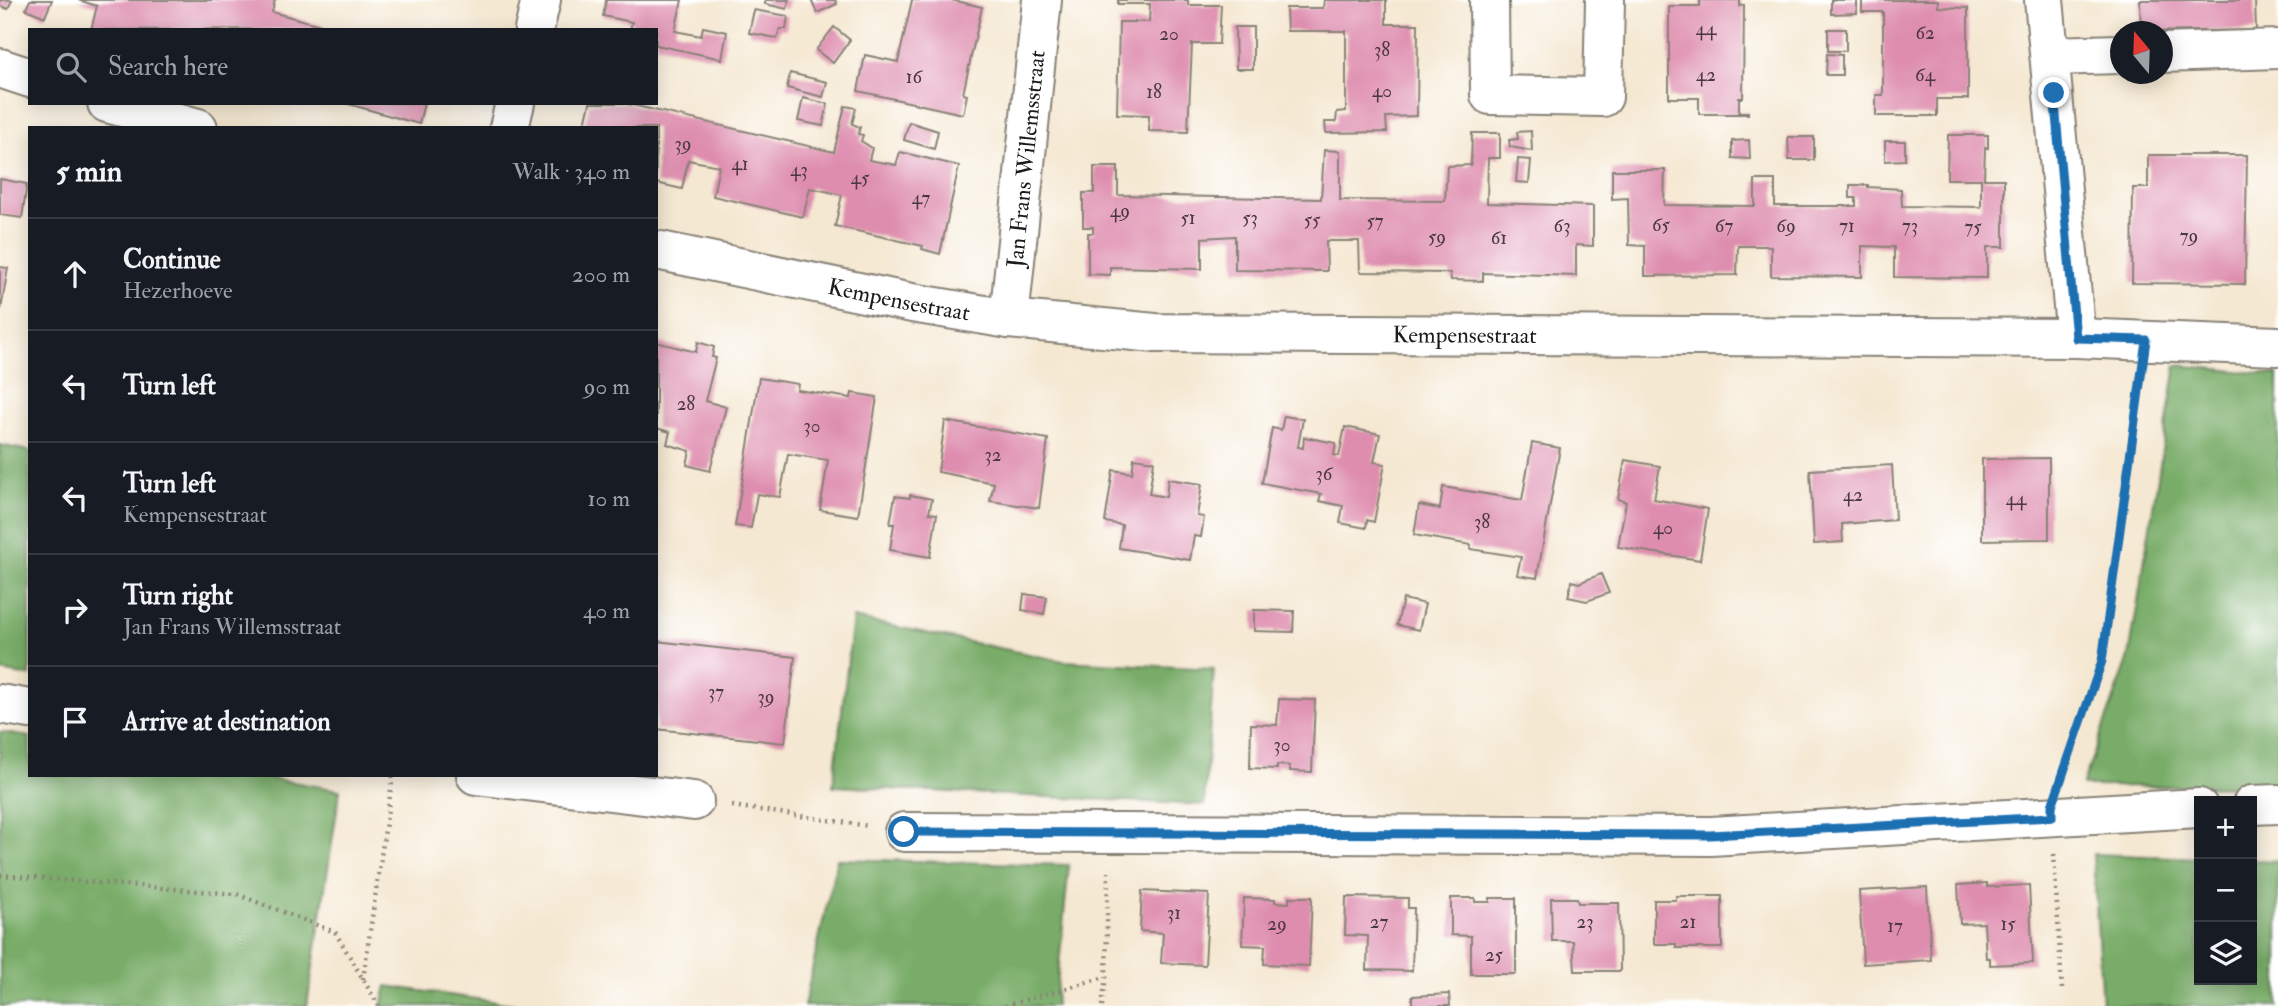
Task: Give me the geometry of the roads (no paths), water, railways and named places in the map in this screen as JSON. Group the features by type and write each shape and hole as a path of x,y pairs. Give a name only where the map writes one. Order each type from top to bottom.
{"street":[{"path":"534,28 541,0"},
{"name":"Jan Frans Willemsstraat","path":"1009,319 1042,0"},
{"path":"1489,0 1490,95 1603,97 1605,0"},
{"path":"2044,0 2076,338"},
{"path":"2173,53 2278,49"},
{"path":"2050,56 2110,54"},
{"path":"0,68 28,77"},
{"path":"114,105 191,126"},
{"path":"509,126 515,105"},
{"name":"Kempensestraat","path":"658,250 875,296 1009,319 1155,333 2076,338 2278,346"},
{"path":"0,705 28,709"},
{"path":"493,777 694,801"},
{"path":"2257,805 2278,804"},
{"path":"904,832 1710,835 2194,808"}]}
